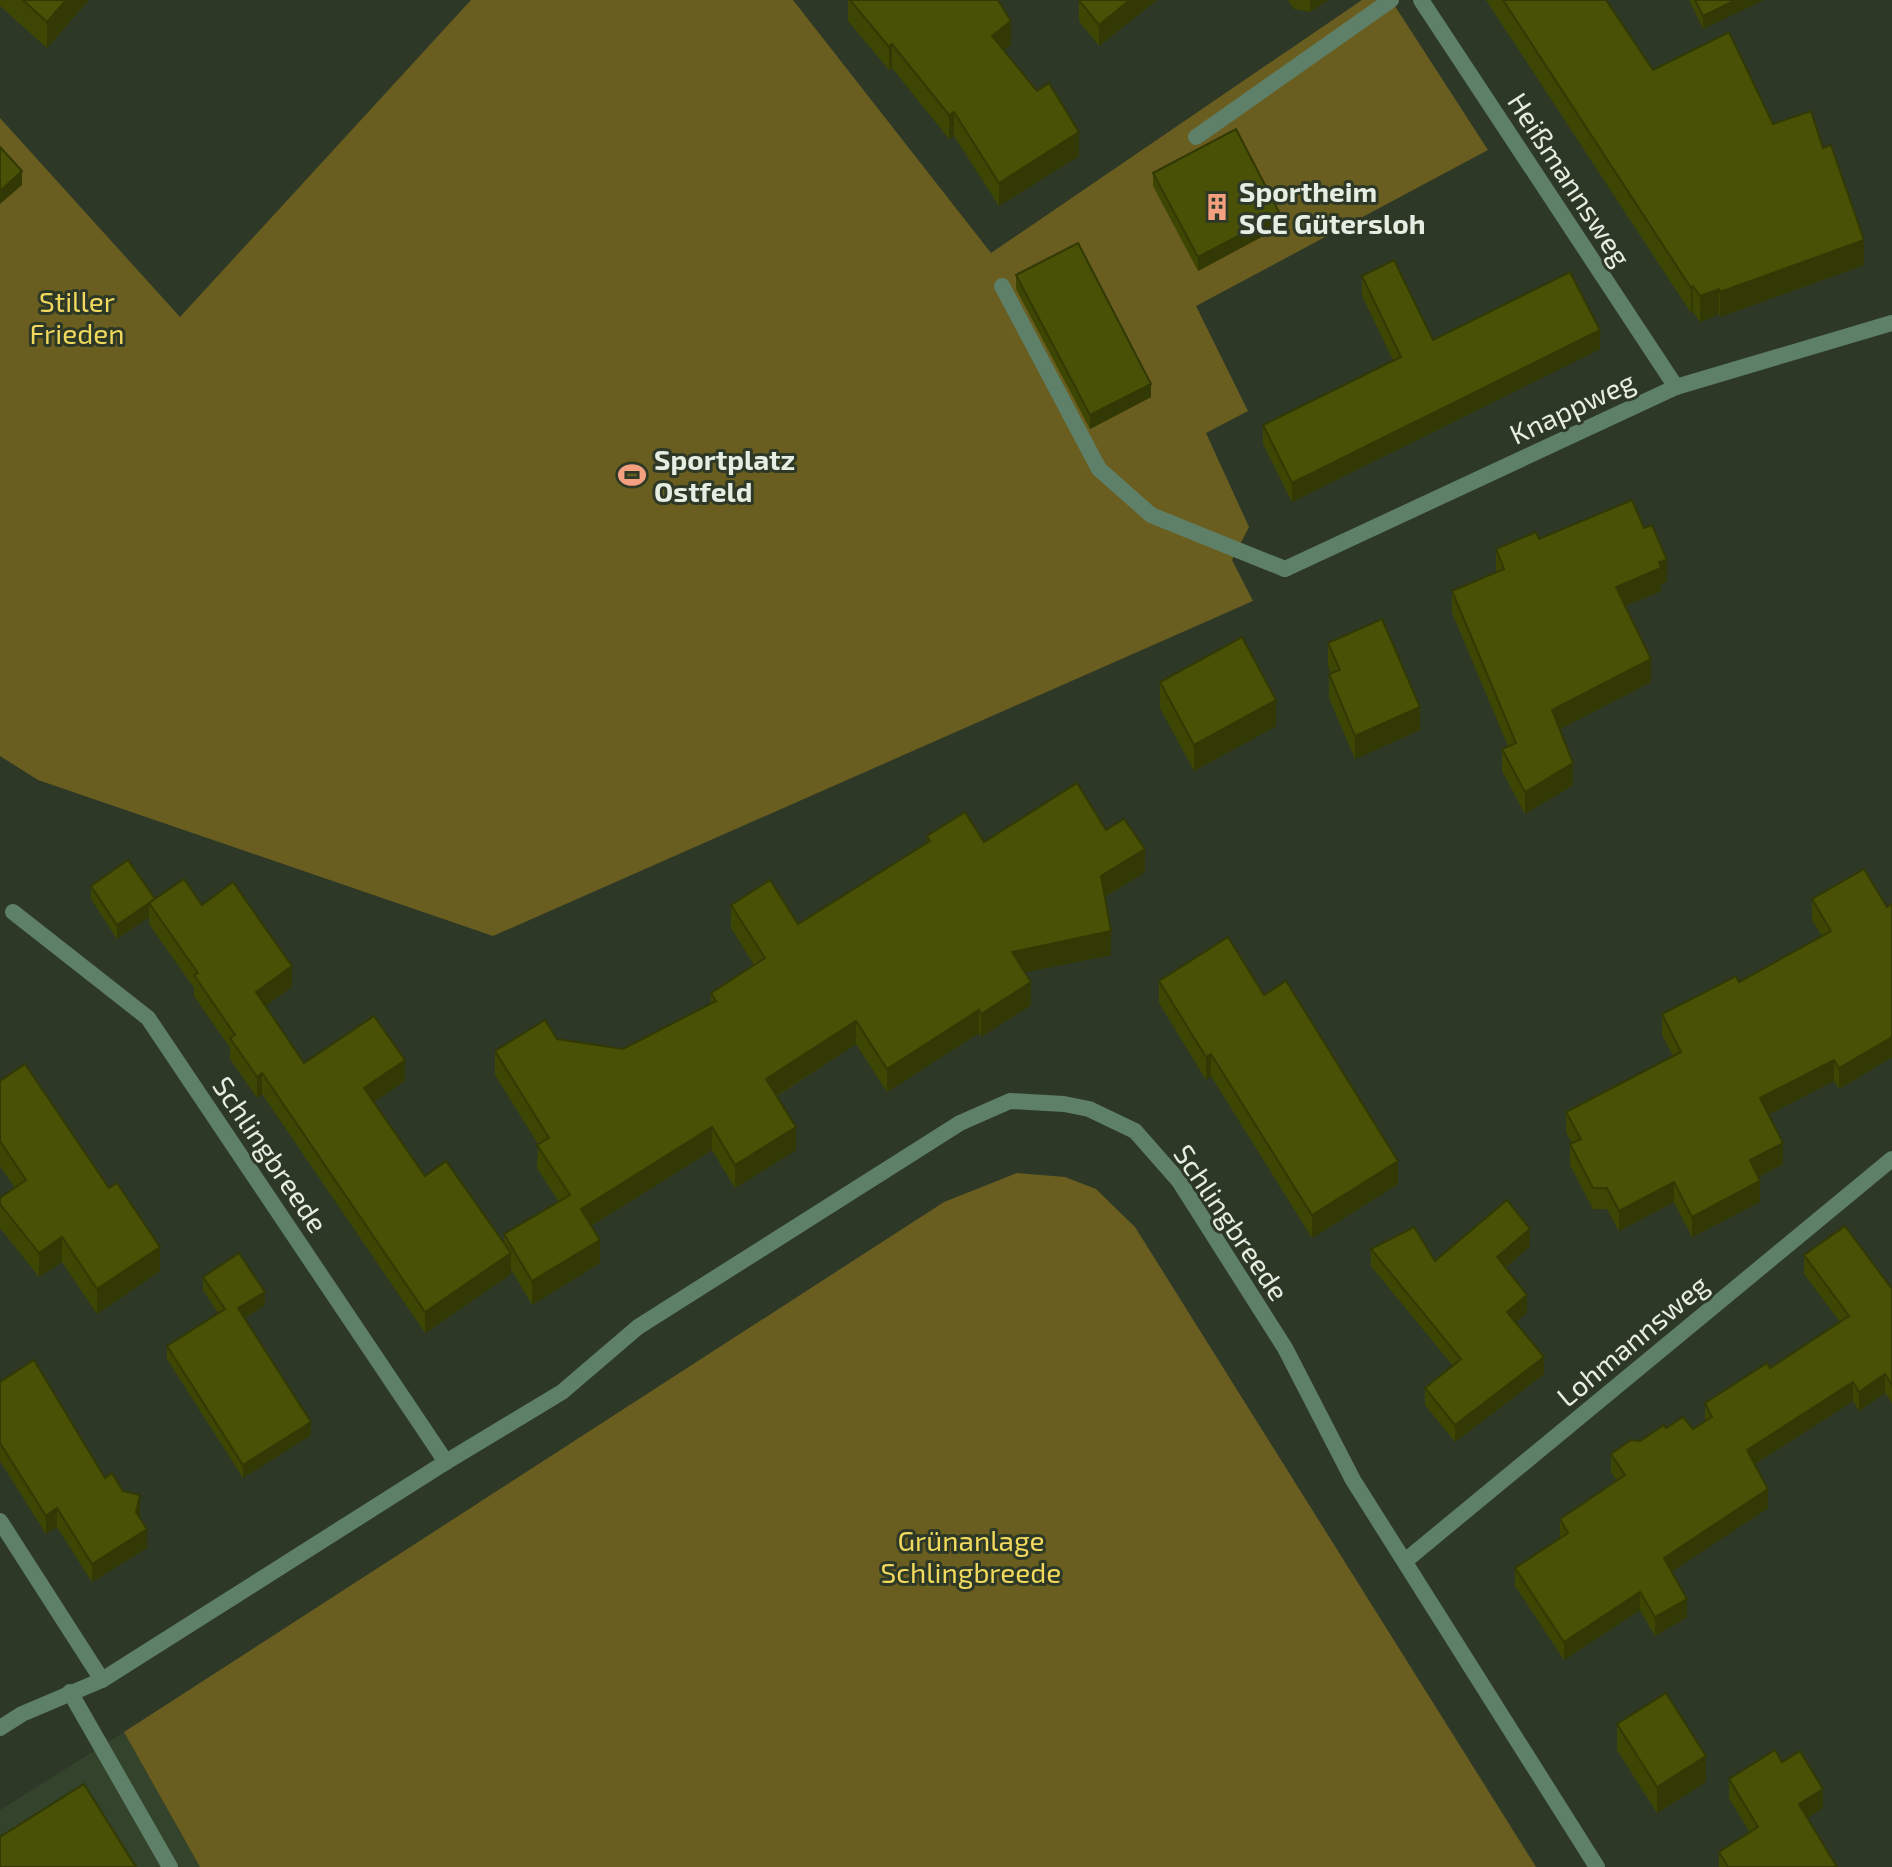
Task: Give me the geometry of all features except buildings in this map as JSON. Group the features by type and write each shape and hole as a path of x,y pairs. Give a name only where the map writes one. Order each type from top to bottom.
{"street":[{"path":"1196,137 1391,0"},
{"name":"Heißmannsweg","path":"1421,0 1676,387"},
{"name":"Knappweg","path":"1002,286 1099,469 1151,515 1285,569 1676,387 1892,323"},
{"name":"Schlingbreede","path":"13,912 148,1018 446,1462"},
{"name":"Schlingbreede","path":"0,1728 22,1714 102,1680 562,1392 638,1327 960,1123 1010,1101 1064,1104 1089,1109 1135,1131 1179,1181 1285,1348 1353,1480 1597,1867"},
{"name":"Lohmannsweg","path":"1405,1561 1892,1159"},
{"path":"0,1521 102,1680"},
{"path":"70,1692 170,1867"}],"shaded area":[{"path":"124,1732 200,1867 0,1867 0,1810"}],"green space":[{"name":"Sportplatz Ostfeld","path":"471,0 793,0 991,253 1362,0 1391,0 1488,150 1196,306 1248,411 1206,433 1249,527 1232,560 1253,601 493,936 38,780 0,756 0,118 180,317"},
{"name":"Grünanlage Schlingbreede","path":"1017,1173 1065,1177 1096,1189 1135,1227 1536,1867 200,1867 124,1732 944,1202"}],"place":[{"name":"Sportheim SCE Gütersloh","path":"1217,207"},
{"name":"Sportplatz Ostfeld","path":"632,475"}],"park label":[{"name":"Stiller Frieden","path":"77,317"}]}
